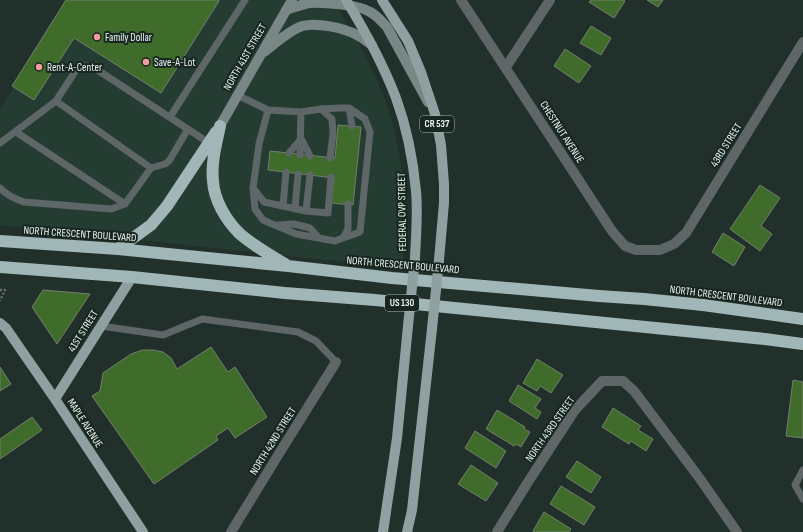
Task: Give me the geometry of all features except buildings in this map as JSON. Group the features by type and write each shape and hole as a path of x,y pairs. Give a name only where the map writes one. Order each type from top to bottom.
{"highway":[{"path":"118,250 152,225 167,206 220,126"},
{"path":"220,126 214,155 213,181 216,196 223,212 240,234 257,247 288,266"},
{"name":"NORTH CRESCENT BOULEVARD","path":"0,241 118,250 288,266 392,278 644,299 695,304 803,319"},
{"name":"US 130","path":"0,267 132,277 285,293 375,300 803,344"}],"main road":[{"name":"NORTH 41ST STREET","path":"220,126 292,0"},
{"name":"CR 537","path":"382,0 408,41 422,72 435,114 441,145 444,184 444,203 432,329 412,510 407,532"},
{"path":"286,10 310,3 348,3 369,11 387,27 435,114"},
{"name":"FEDERAL OVP STREET","path":"348,3 372,45 396,99 407,136 416,192 415,258 397,438 383,532"},
{"path":"259,56 284,36 303,26 317,25 344,30 356,34 372,45"},
{"name":"41ST STREET","path":"55,399 132,277"},
{"name":"MAPLE AVENUE","path":"2,328 55,399 143,532"}],"street":[{"name":"CHESTNUT AVENUE","path":"461,0 612,231 625,246 636,250 660,250"},
{"path":"506,67 550,0"},
{"name":"43RD STREET","path":"660,250 674,244 686,233 803,42"},
{"name":"NORTH 42ND STREET","path":"231,532 336,362"},
{"name":"NORTH 43RD STREET","path":"497,532 575,410 602,381 623,381 634,391 698,476 737,532"}],"lane":[{"path":"170,118 245,0"},
{"path":"0,143 56,101 76,70 81,67 88,66 99,71 209,143"},
{"path":"237,95 268,110 301,112 321,108 349,108 365,119 370,132 360,232 335,241 296,234 263,220 255,209 253,188 259,144 268,110"},
{"path":"56,101 151,168"},
{"path":"321,108 332,119 333,134 330,158"},
{"path":"349,108 352,126"},
{"path":"300,155 301,112"},
{"path":"0,188 15,199 24,202 111,209 125,204 151,168 165,164 169,161 188,129"},
{"path":"16,132 125,204"},
{"path":"289,153 301,139"},
{"path":"301,139 310,156"},
{"path":"283,206 286,172"},
{"path":"295,209 298,174"},
{"path":"306,211 310,175"},
{"path":"253,188 264,202 306,211 328,213 331,177"},
{"path":"343,238 348,229 348,204"},
{"path":"101,326 163,335 202,319 298,332 316,341 336,362"},
{"path":"803,470 795,485 803,499"}],"path":[{"path":"0,290 5,290 0,302"}],"shaded area":[{"path":"67,0 333,0 374,74 386,102 395,132 405,193 405,236 402,268 0,225 0,110"}],"place":[{"name":"Family Dollar","path":"97,37"},
{"name":"Save-A-Lot","path":"146,62"},
{"name":"Rent-A-Center","path":"39,67"}]}
